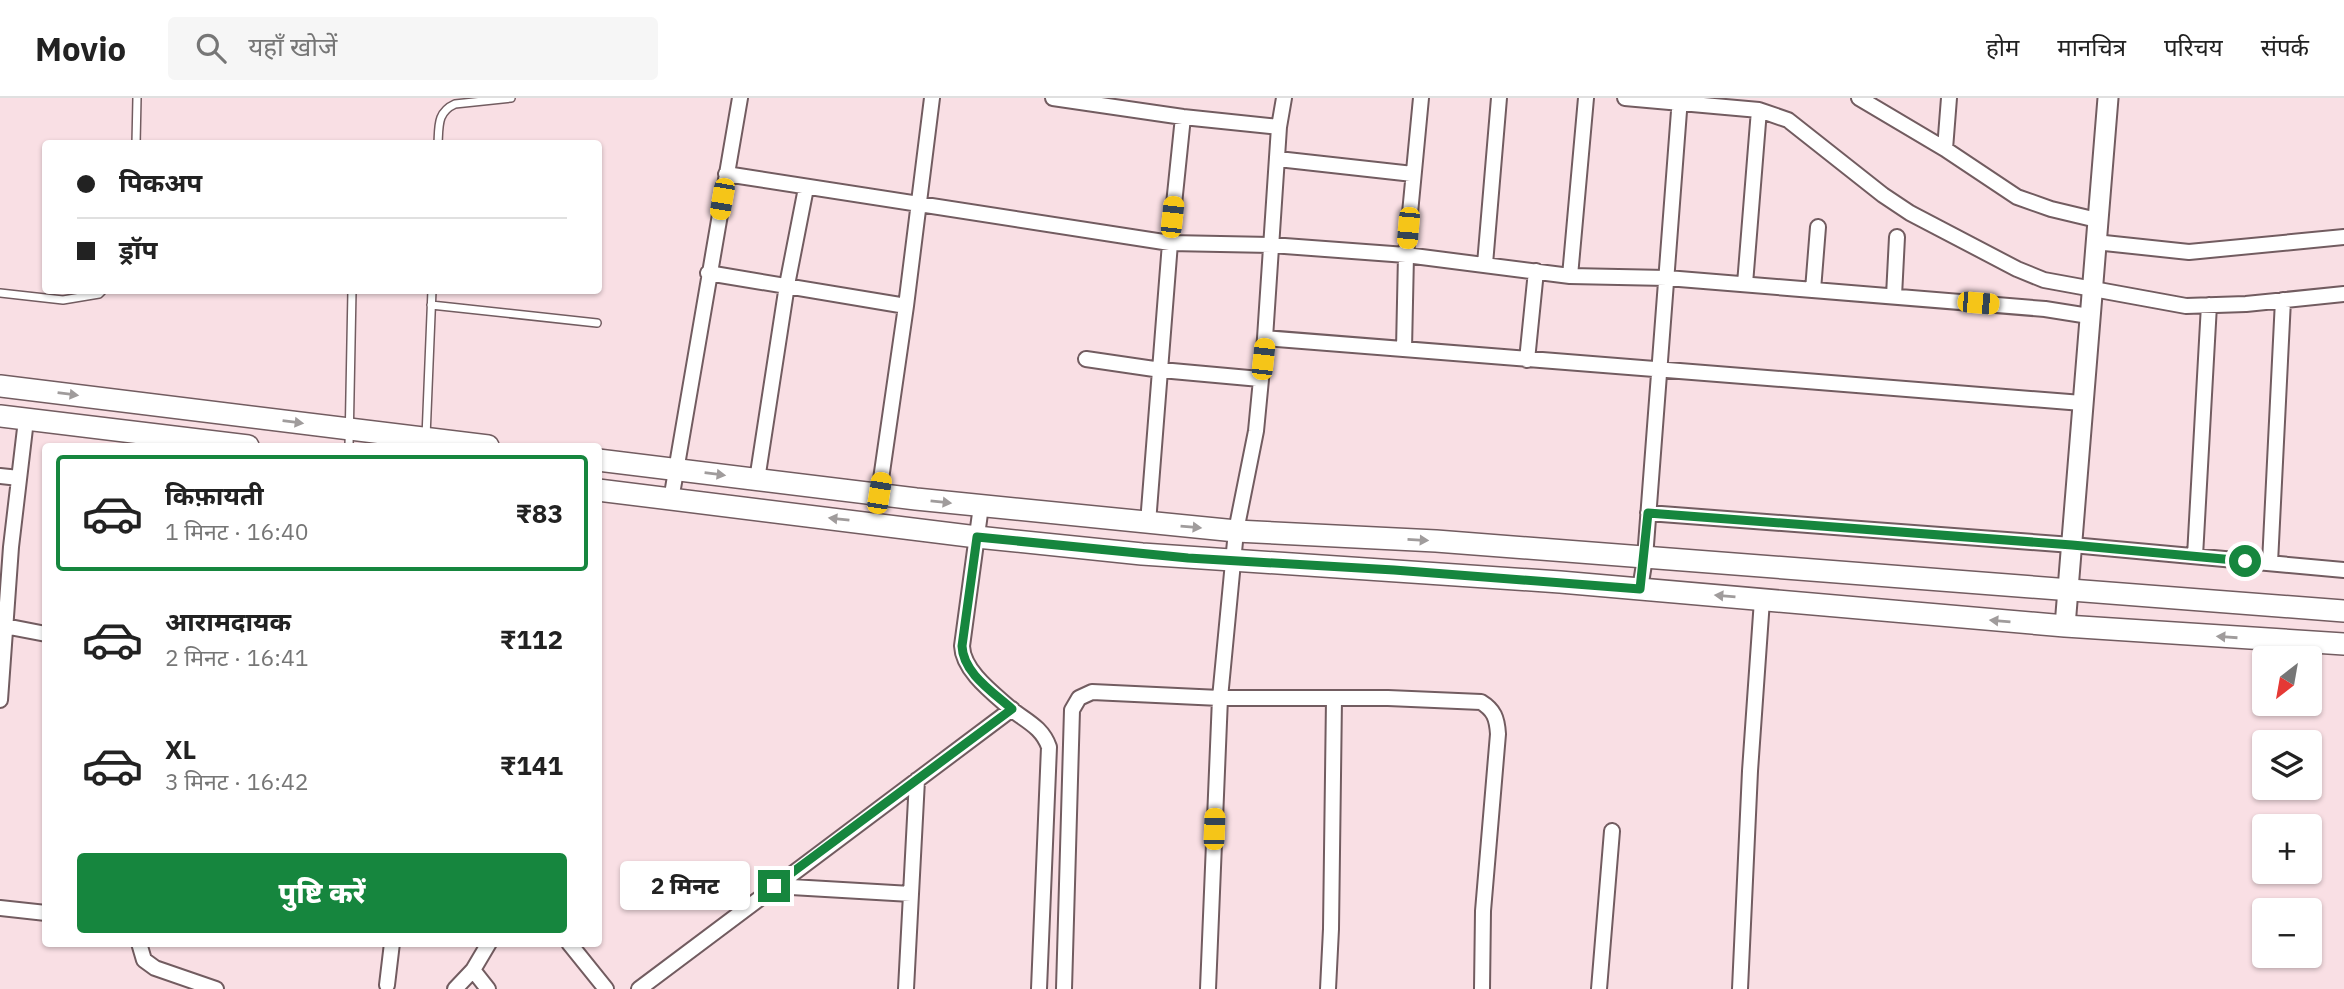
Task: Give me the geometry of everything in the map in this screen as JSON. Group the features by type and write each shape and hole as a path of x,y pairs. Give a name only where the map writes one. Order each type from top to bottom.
{"main road":[{"path":"0,386 349,438 426,439 461,443"},
{"path":"0,416 124,438 195,443"},
{"path":"602,461 981,506 1236,531 1436,541 2344,611"},
{"path":"602,490 977,537 1233,562 1394,570 2065,626 2344,644"}],"street":[{"path":"671,499 740,98"},
{"path":"879,493 932,98"},
{"path":"1208,989 1220,698 1236,531 1256,431 1279,127 1284,98"},
{"path":"1404,349 1406,256 1421,98"},
{"path":"1485,264 1499,98"},
{"path":"1570,276 1586,98"},
{"path":"1625,98 1759,110 1788,120 1882,195 1922,219 2044,279 2186,306 2344,294"},
{"path":"1945,149 1949,98"},
{"path":"2065,626 2108,98"},
{"path":"1064,99 1184,117 1279,127"},
{"path":"1865,100 2017,197 2051,209 2097,220"},
{"path":"1640,589 1645,558 1680,101"},
{"path":"1745,285 1759,110"},
{"path":"1148,523 1170,243 1184,117"},
{"path":"1278,159 1413,174"},
{"path":"726,174 1170,243 1271,245 1485,264 1570,276 1667,278 2045,309 2089,316"},
{"path":"757,480 787,285 806,188"},
{"path":"1813,290 1818,228"},
{"path":"1894,296 1897,237"},
{"path":"2095,242 2189,252 2344,237"},
{"path":"1527,360 1536,271"},
{"path":"708,273 906,306"},
{"path":"2270,563 2283,300"},
{"path":"2195,556 2209,305"},
{"path":"1265,338 2082,403"},
{"path":"1086,359 1161,370 1261,379"},
{"path":"0,692 6,546 19,478 26,420"},
{"path":"0,476 19,478"},
{"path":"981,506 962,656 969,668 1012,709 1038,727 1049,747 1039,989"},
{"path":"1648,513 2072,545 2344,570"},
{"path":"1740,989 1750,771 1762,600"},
{"path":"2,626 42,634"},
{"path":"1064,989 1072,710 1079,698 1093,692 1220,698 1388,698 1481,702 1492,708 1498,733 1483,911 1482,989"},
{"path":"1328,989 1334,699"},
{"path":"639,989 1012,709"},
{"path":"906,989 917,780"},
{"path":"1599,989 1612,831"},
{"path":"774,886 911,894"},
{"path":"0,908 42,913"},
{"path":"140,947 144,960 155,968 216,989"},
{"path":"387,985 392,947"},
{"path":"455,989 473,971 487,947"},
{"path":"572,947 606,989"},
{"path":"473,971 488,989"}],"lane":[{"path":"136,140 137,98"},
{"path":"439,140 442,114 447,108 456,104 511,98"},
{"path":"0,293 63,300 99,294"},
{"path":"349,438 352,294"},
{"path":"426,439 432,294"},
{"path":"431,305 597,323"}],"route":[{"path":"774,886 1012,709 969,668 962,656 977,537 1233,562 1394,570 1640,589 1648,513 2245,561"}]}
